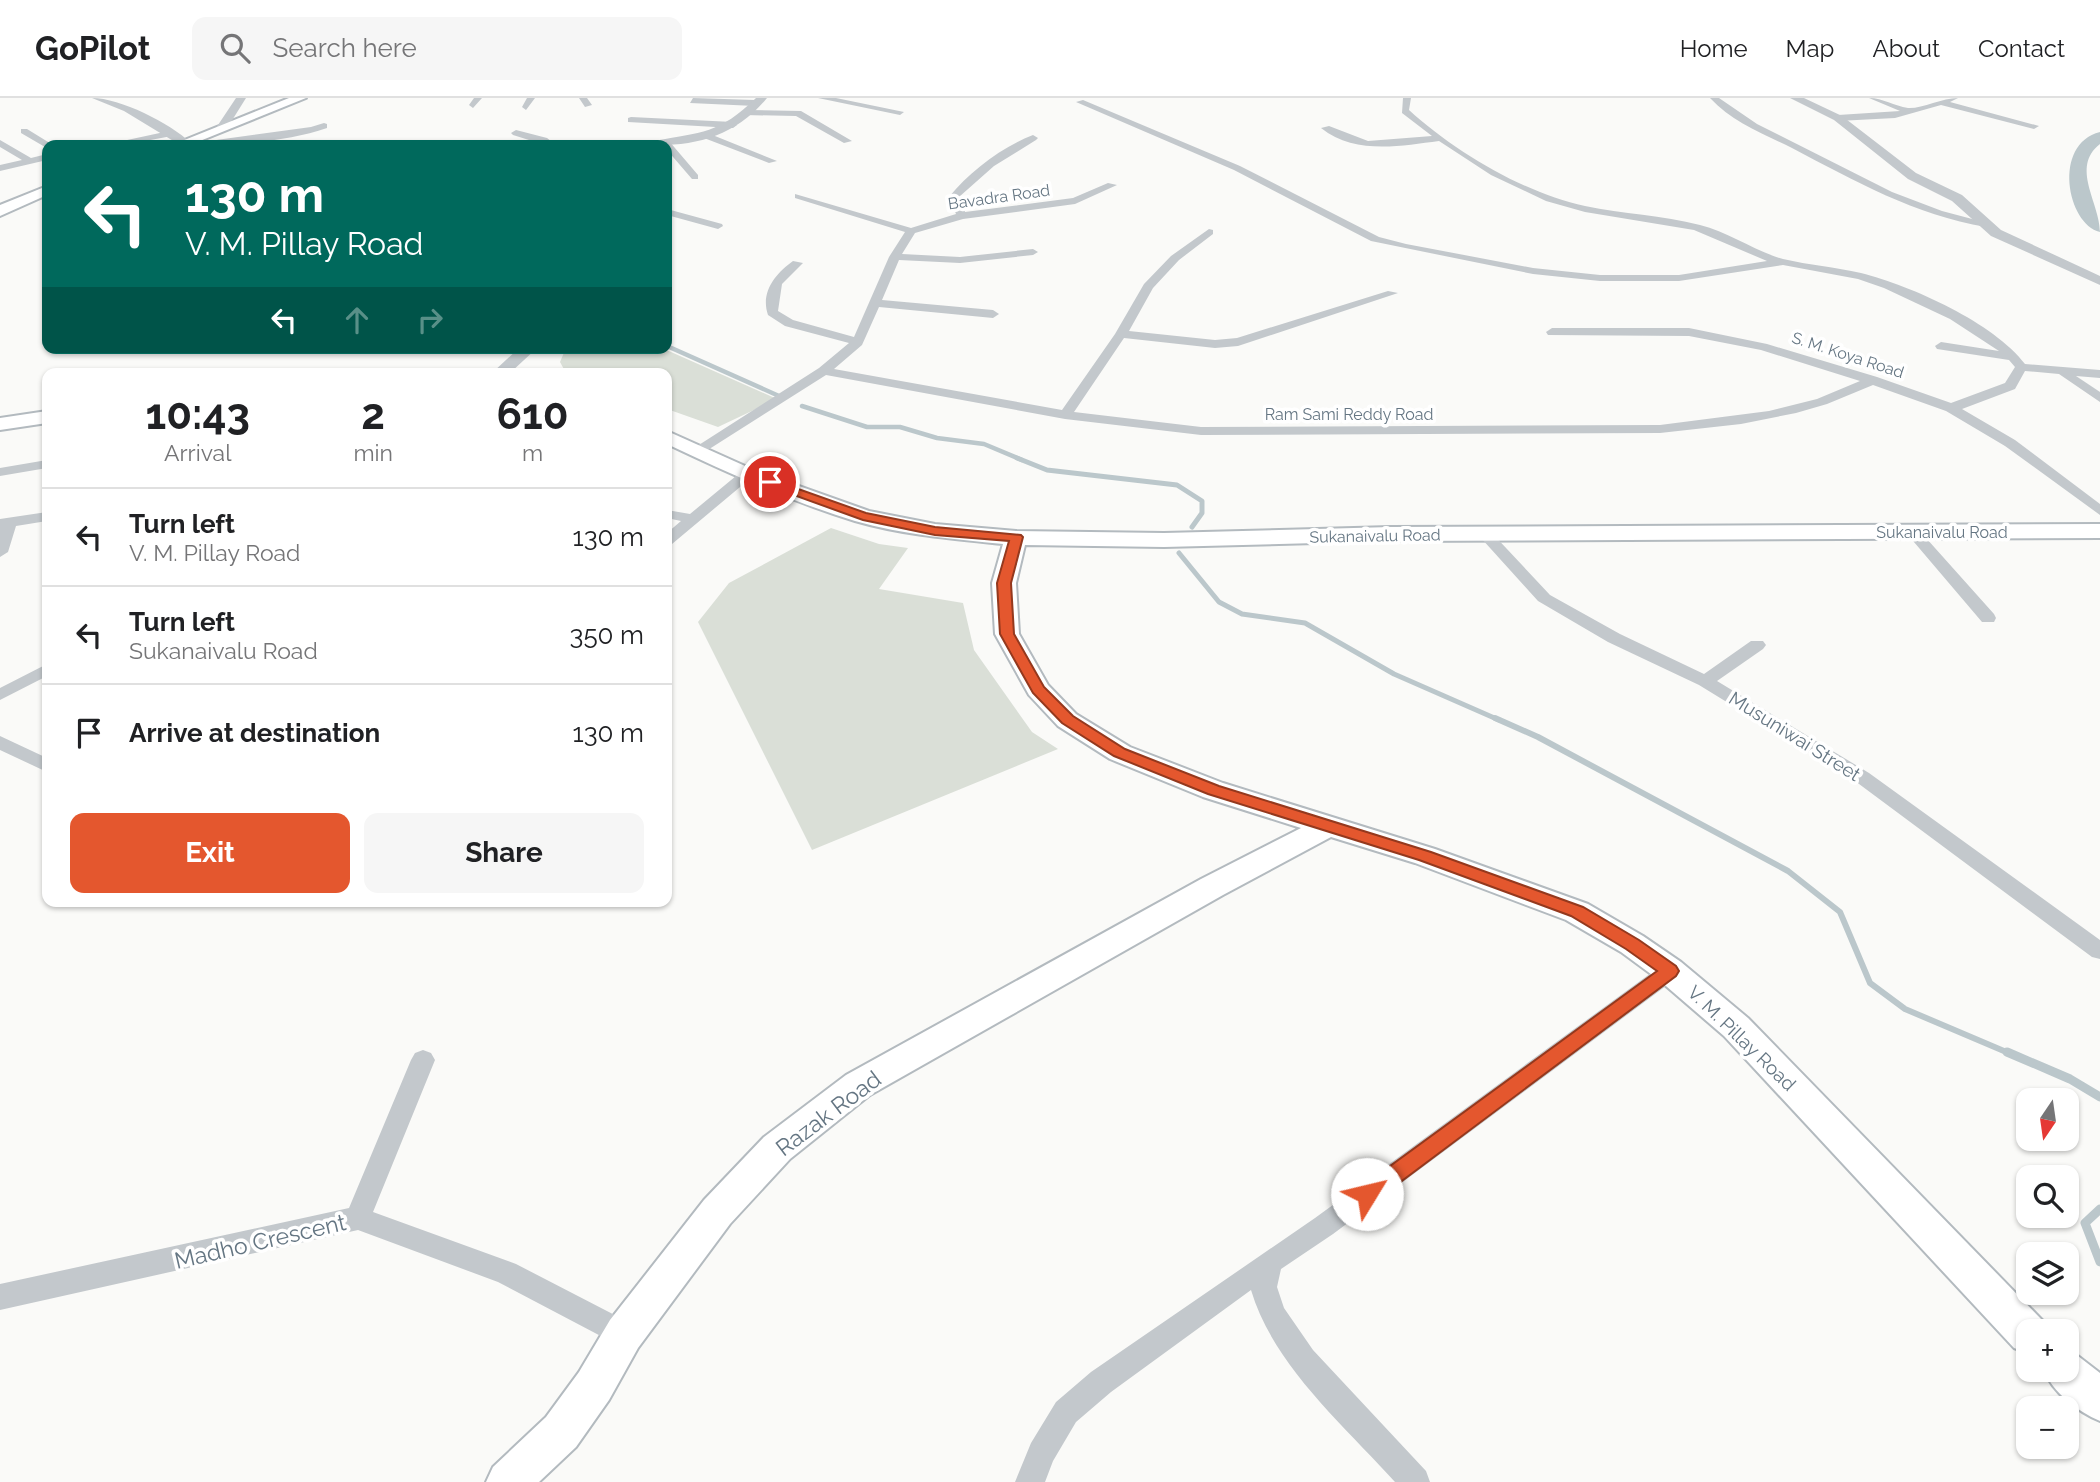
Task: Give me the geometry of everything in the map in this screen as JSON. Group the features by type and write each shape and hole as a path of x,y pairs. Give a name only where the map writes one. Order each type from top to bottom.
{"main road":[{"path":"192,140 300,98"},
{"path":"0,211 42,192"},
{"path":"0,424 42,417"},
{"name":"Sukanaivalu Road","path":"672,439 747,474 863,516 935,531 1016,537 1164,540 1391,534 2100,531"},
{"name":"V. M. Pillay Road","path":"1016,537 1004,583 1007,634 1038,689 1067,720 1120,753 1213,790 1425,856 1577,912 1632,944 1670,971 1736,1027 2016,1322"},
{"name":"Razak Road","path":"508,1482 561,1432 594,1385 624,1334 717,1212 777,1149 858,1085 1212,887 1326,827"},
{"path":"2078,1382 2100,1400"}],"street":[{"path":"97,98 128,109 177,140"},
{"path":"222,128 241,98"},
{"path":"822,98 900,112"},
{"path":"1407,98 1405,111 1440,138 1489,172 1549,199 1704,229 1783,262 1850,274 1888,286 1991,337 2019,362"},
{"path":"1714,98 1733,115 1840,170 1945,216 1986,223"},
{"path":"1795,98 1838,118 1898,167 1957,198 1986,223 2020,246 2100,281"},
{"path":"1873,98 1908,111"},
{"path":"1838,118 1895,116 1954,98"},
{"path":"693,101 755,104 798,113 847,141"},
{"path":"1080,102 1237,168 1375,239 1405,247 1533,271 1600,278 1679,278 1783,262"},
{"path":"1941,102 2034,126"},
{"path":"672,142 708,136 733,125 755,104"},
{"path":"631,120 733,125"},
{"path":"238,140 324,126"},
{"path":"1326,128 1348,140 1366,145 1440,138"},
{"path":"24,131 42,142"},
{"path":"516,133 545,140"},
{"path":"136,140 169,134"},
{"path":"708,136 772,161"},
{"path":"962,216 954,197 967,182 982,167 1033,138"},
{"path":"0,143 30,160"},
{"path":"672,155 695,177"},
{"path":"0,168 42,158"},
{"path":"0,179 24,174"},
{"name":"Bavadra Road","path":"911,230 962,216 1075,201 1112,185"},
{"path":"698,450 824,371 858,342 895,257 911,230 799,196"},
{"path":"672,213 718,226"},
{"path":"1065,415 1121,334 1148,286 1175,258 1209,232"},
{"path":"895,257 960,260 1033,253"},
{"path":"797,263 774,285 772,312 789,323 858,342"},
{"path":"1121,334 1215,344 1238,342 1392,293"},
{"path":"876,303 993,314"},
{"name":"S. M. Koya Road","path":"1552,332 1689,332 1763,347 1872,380 1951,408 2010,443 2100,512"},
{"path":"1941,346 2064,373 2100,374"},
{"path":"506,368 522,354"},
{"path":"1951,408 2010,386 2019,362"},
{"name":"Ram Sami Reddy Road","path":"824,371 1065,415 1200,431 1660,429 1709,425 1807,406 1856,389 1872,380"},
{"path":"2064,373 2100,398"},
{"path":"0,472 42,465"},
{"path":"672,537 747,474"},
{"path":"672,515 692,519"},
{"path":"0,552 5,523 42,518"},
{"path":"1913,533 1987,618"},
{"name":"Musuniwai Street","path":"1486,535 1544,598 1614,638 1705,681 1862,777 2100,951"},
{"path":"1705,681 1757,645"},
{"path":"0,695 42,672"},
{"path":"0,742 42,763"},
{"path":"1030,1482 1041,1453 1066,1412 1101,1382 1324,1226 1670,971"},
{"path":"358,1219 423,1060"},
{"name":"Madho Crescent","path":"0,1297 358,1219 508,1273 624,1334"},
{"path":"1269,1262 1264,1287 1272,1314 1303,1360 1415,1482"}],"shaded area":[{"path":"672,352 777,399 718,427 672,411 672,368 563,368 560,362 563,354"},
{"path":"831,528 879,544 908,548 879,589 963,603 974,650 1032,732 1058,749 812,850 698,622 729,583"}],"waterway":[{"path":"2100,137 2086,147 2078,162 2080,188 2086,207 2100,226"},
{"path":"672,348 779,396"},
{"path":"802,406 867,427 900,427 937,438 984,444 1022,460"},
{"path":"1017,458 1022,460"},
{"path":"1022,460 1047,470 1177,485 1202,501 1202,513 1192,527"},
{"path":"1179,553 1219,602 1242,614 1305,623 1394,674 1499,720"},
{"path":"1495,718 1538,737 1788,871 1840,912 1870,983 1905,1009 2011,1054"},
{"path":"2007,1052 2070,1079 2100,1097"},
{"path":"2100,1209 2085,1223 2100,1262"}],"route":[{"path":"770,482 863,516 935,531 1016,537 1004,583 1007,634 1038,689 1067,720 1120,753 1213,790 1425,856 1577,912 1632,944 1670,971 1367,1194"}]}
